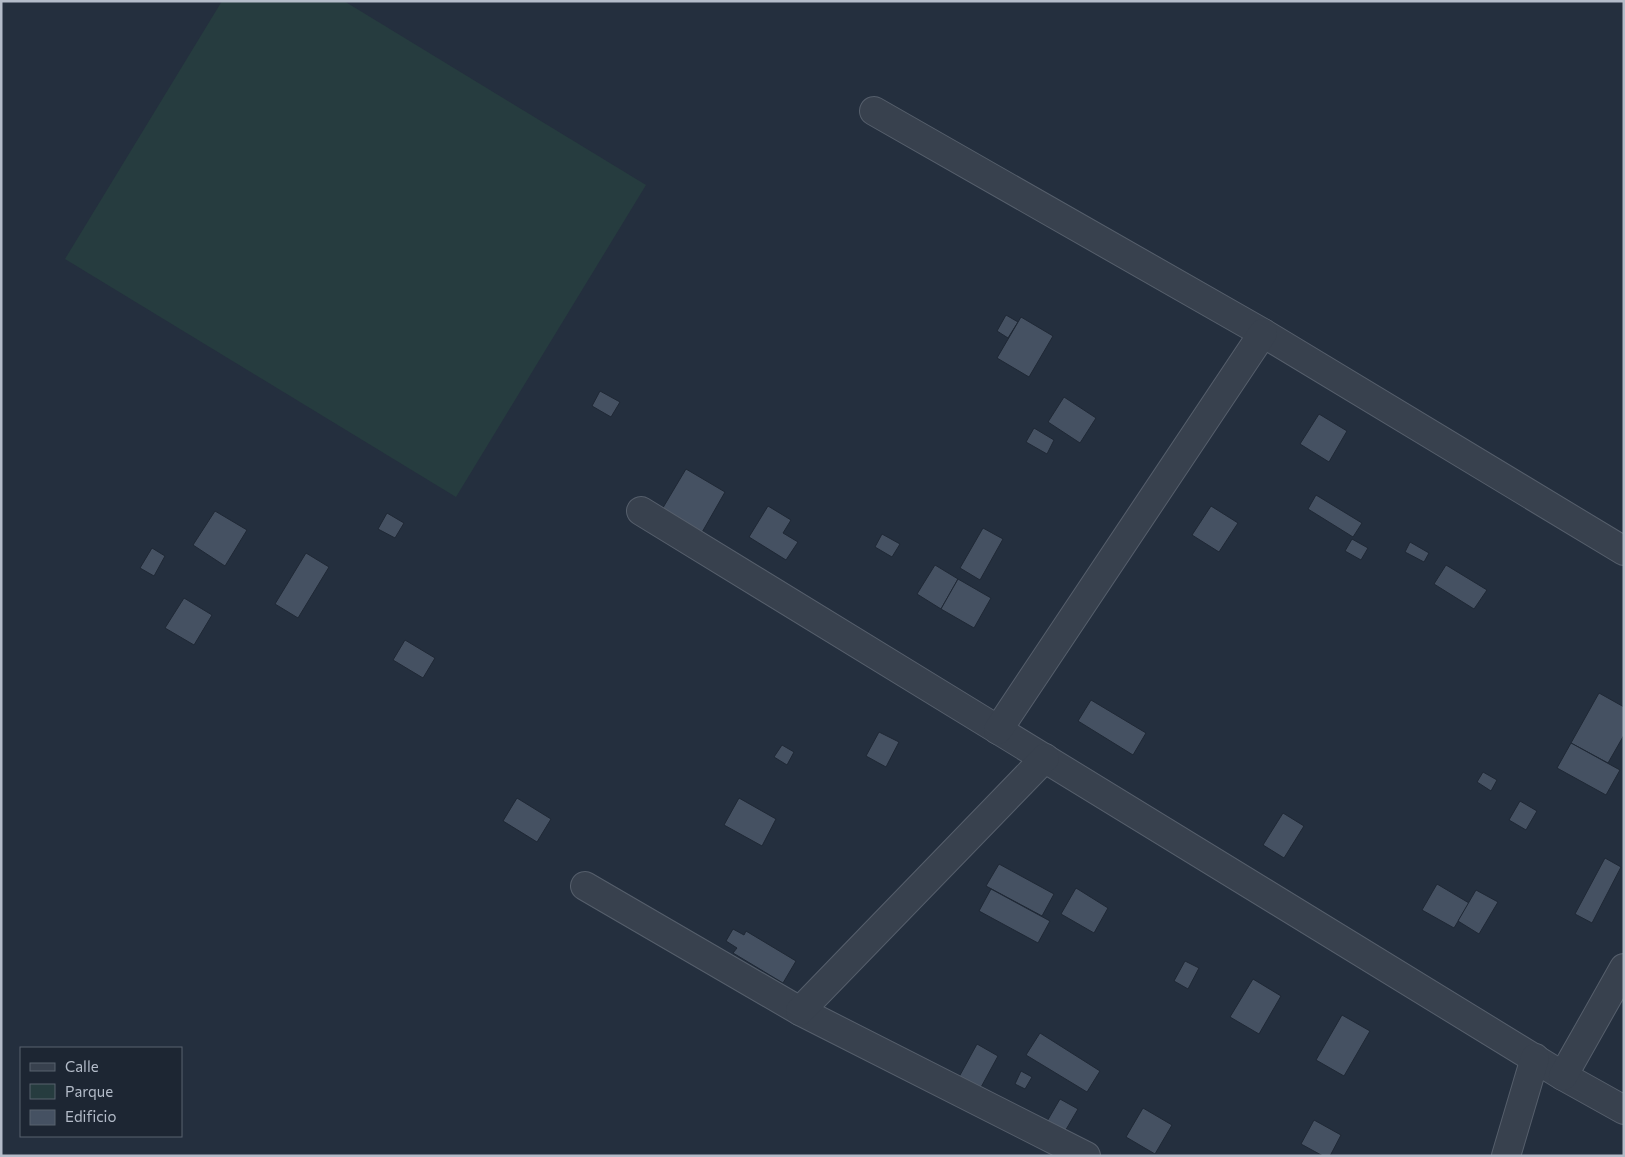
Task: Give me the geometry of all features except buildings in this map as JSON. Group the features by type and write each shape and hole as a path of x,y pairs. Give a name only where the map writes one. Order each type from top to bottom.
{"street":[{"path":"874,111 1263,333 1624,551"},
{"path":"998,730 1263,333"},
{"path":"641,511 1563,1076 1624,1110"},
{"path":"800,1011 1045,758"},
{"path":"585,886 800,1011 1086,1156"},
{"path":"1563,1076 1624,968"},
{"path":"1506,1156 1534,1058"}],"green space":[{"path":"222,1 344,1 646,185 456,497 65,259"}]}
